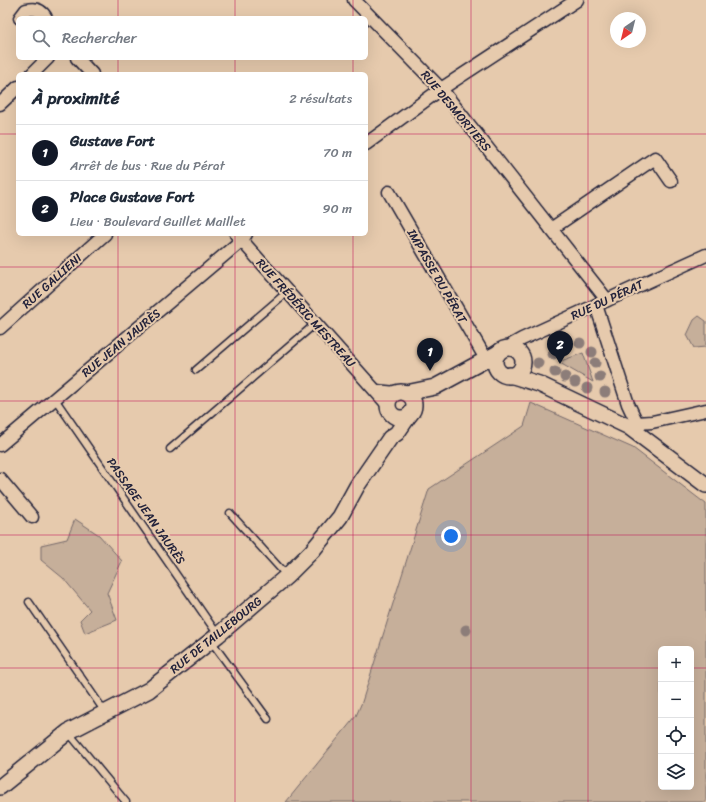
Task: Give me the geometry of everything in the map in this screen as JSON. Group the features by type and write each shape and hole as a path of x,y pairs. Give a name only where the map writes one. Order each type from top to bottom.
{"street":[{"name":"RUE DESMORTIERS","path":"354,0 441,89 607,300"},
{"path":"368,143 441,89 577,0"},
{"path":"21,16 31,5 39,10 44,16"},
{"path":"34,72 46,60"},
{"path":"79,60 90,72"},
{"path":"0,104 16,89"},
{"path":"551,229 655,158 671,181"},
{"name":"IMPASSE DU PÉRAT","path":"389,192 492,356"},
{"name":"RUE GALLIENI","path":"0,328 103,236"},
{"name":"RUE FRÉDÉRIC MESTREAU","path":"241,236 287,292 376,391 395,401"},
{"name":"RUE JEAN JAURÈS","path":"0,445 55,399 241,236"},
{"name":"RUE DU PÉRAT","path":"512,348 513,344 522,339 706,255"},
{"path":"596,305 628,404 633,425"},
{"path":"395,401 435,387 507,348 512,348 521,355 522,365 520,370 505,374"},
{"path":"492,356 495,363 505,374"},
{"path":"522,365 539,384"},
{"path":"472,368 505,374 539,384 633,425 706,485"},
{"path":"395,401 401,418 411,412 435,387"},
{"path":"395,401 413,400 411,412"},
{"name":"RUE DE TAILLEBOURG","path":"390,438 395,401"},
{"path":"633,425 706,410"},
{"name":"RUE DE TAILLEBOURG","path":"0,787 68,732 149,690 214,638 287,576 312,551 340,517 357,486 390,438 397,433 411,412"},
{"path":"0,479 32,517"}],"lane":[{"path":"196,370 287,292"},
{"path":"170,449 315,324"},
{"name":"PASSAGE JEAN JAURÈS","path":"55,399 268,719"},
{"path":"230,513 287,576"},
{"path":"29,602 106,713"},
{"path":"68,732 126,802"}],"shaded area":[{"path":"699,316 706,321 706,347 694,348 687,335 694,320"},
{"path":"583,353 593,382 558,362"},
{"path":"531,403 633,448 706,504 706,802 286,802 356,716 362,702 429,489 524,426"},
{"path":"75,519 99,535 122,561 107,593 117,620 85,633 80,620 90,610 63,578 41,560 41,545 67,539"}],"place":[{"name":"Place Gustave Fort","path":"560,364"},
{"name":"Gustave Fort","path":"430,371"}]}
